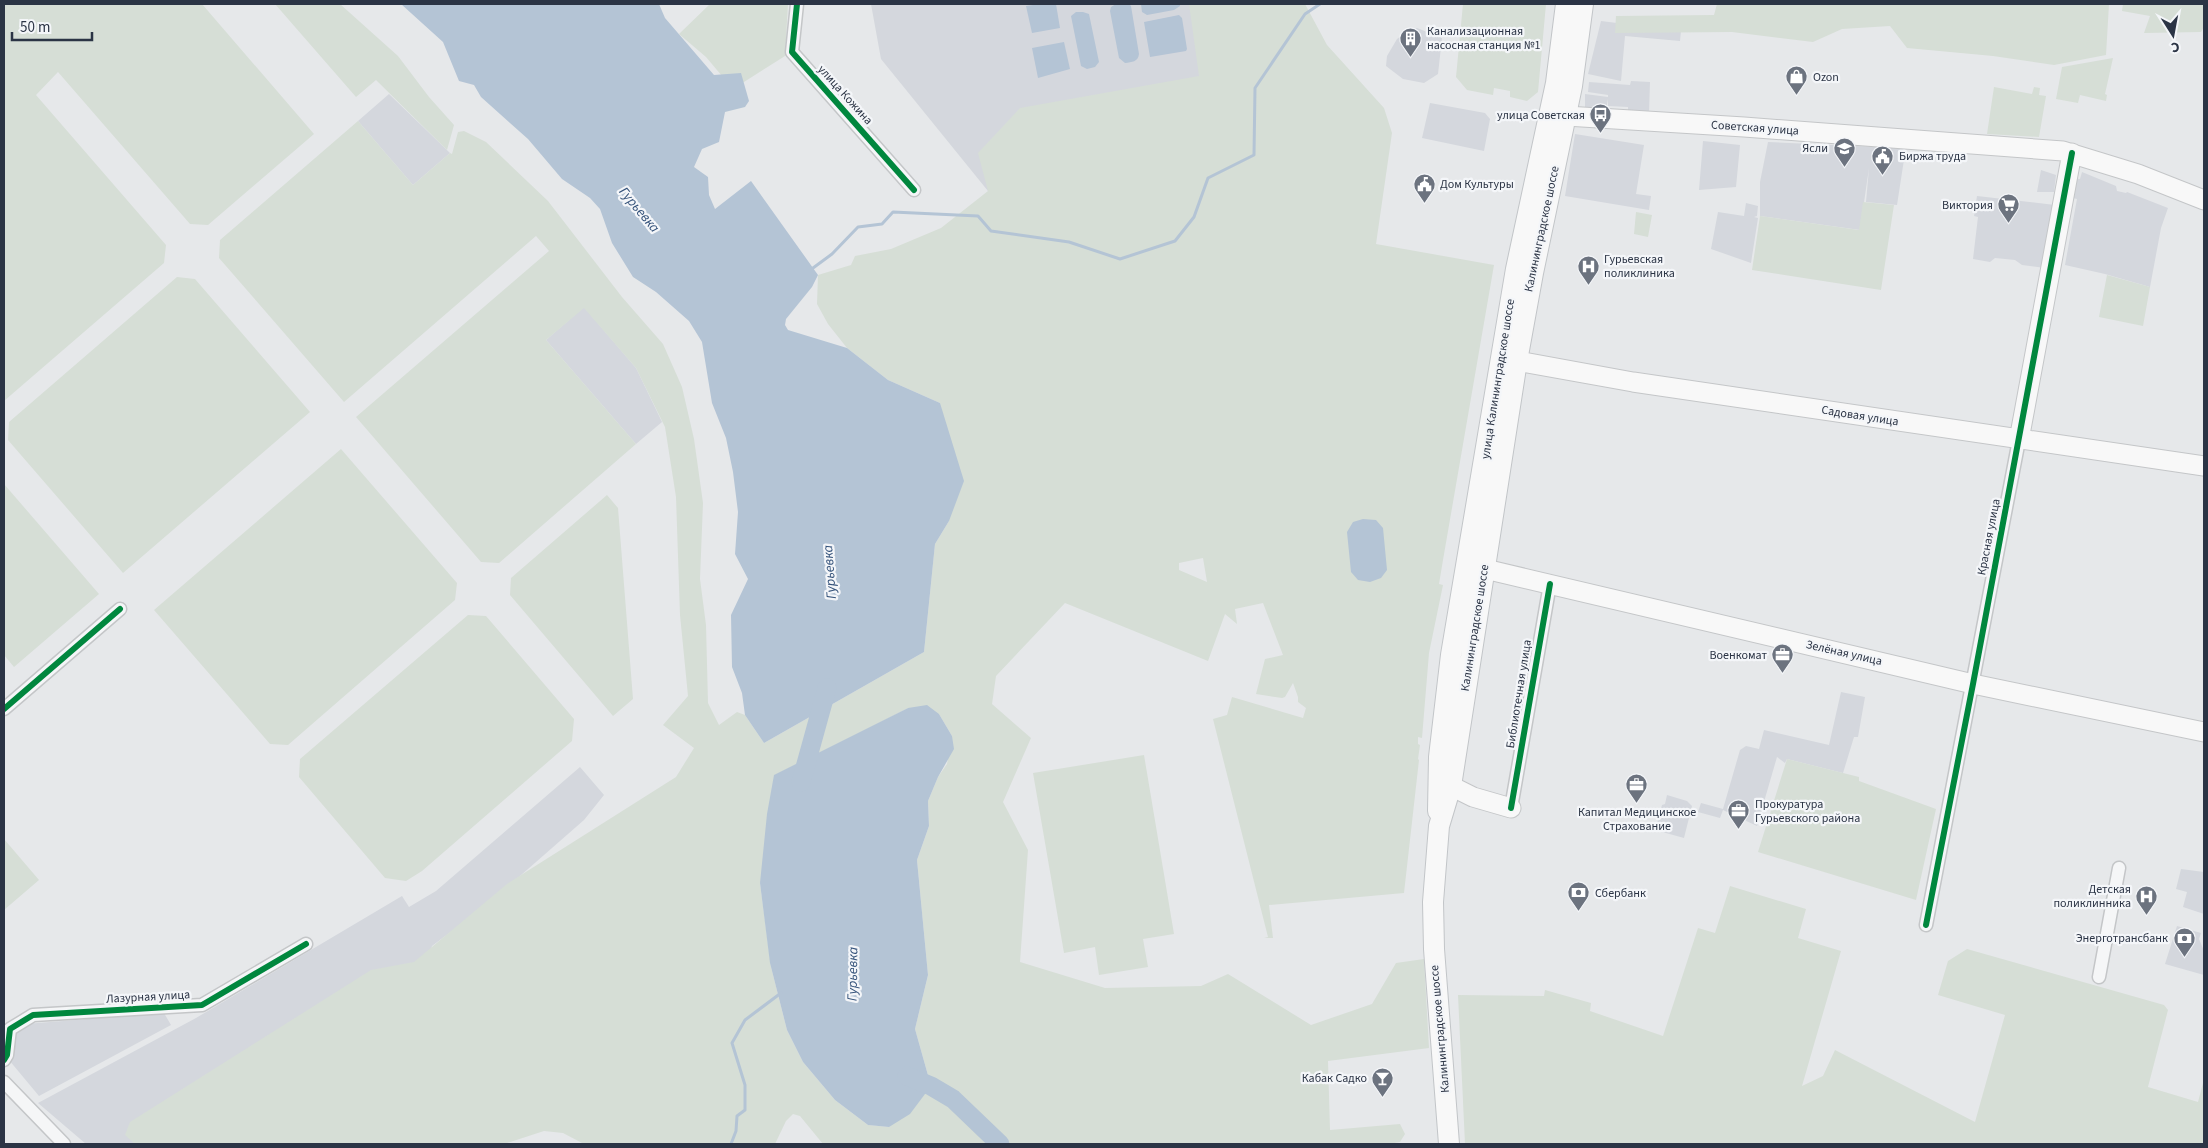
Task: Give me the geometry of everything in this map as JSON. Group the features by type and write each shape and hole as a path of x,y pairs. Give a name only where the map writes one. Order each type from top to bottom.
{"main road":[{"name":"улица Калининградское шоссе","path":"1558,115 1566,4"},
{"name":"улица Калининградское шоссе","path":"1450,802 1439,757 1451,655 1516,269 1558,115 1583,4"},
{"name":"Калининградское шоссе","path":"1449,1144 1434,949 1433,902 1517,361 1558,115"}],"street":[{"name":"улица Кожина","path":"797,4 792,52 914,190"},
{"name":"Советская улица","path":"1558,115 1981,144 2072,153 2138,174 2204,200"},
{"name":"Красная улица","path":"1926,925 2072,153"},
{"name":"Садовая улица","path":"1517,361 1633,382 2204,466"},
{"name":"Зелёная улица","path":"1485,568 1973,684 2204,732"},
{"name":"Библиотечная улица","path":"1511,808 1550,584"},
{"path":"4,709 120,608"},
{"path":"1450,802 1511,808"},
{"path":"2099,977 2119,868"},
{"name":"Лазурная улица","path":"4,1060 8,1055 10,1029 33,1015 202,1006 306,944"},
{"path":"4,1082 64,1144"}],"shaded area":[{"path":"4,4 202,4 314,134 208,225 190,224 58,72 36,95 166,245 164,263 4,401"},
{"path":"275,4 340,4 398,56 429,97 454,125 447,150 376,80 356,97"},
{"path":"710,4 788,4 785,56 733,89 706,57 679,34"},
{"path":"871,4 1287,4 1299,31 988,191 881,59"},
{"path":"1189,4 1305,4 1327,45 1384,108 1392,133 1376,244 1494,265 1439,584 1443,585 1429,653 1422,738 1418,737 1418,744 1420,745 1419,760 1404,893 1269,905 1273,938 1264,938 1268,937 1213,719 1227,715 1232,697 1303,718 1306,708 1298,702 1293,683 1285,697 1282,698 1256,694 1265,659 1283,655 1263,603 1235,609 1237,624 1225,614 1208,661 1065,603 996,676 992,704 1031,738 1003,802 1028,850 1020,962 1105,988 1201,986 1228,974 1311,1025 1372,1004 1396,963 1424,959 1429,1048 1328,1061 1330,1130 1400,1124 1405,1134 1400,1142 1389,1144 823,1144 800,1116 793,1114 786,1121 775,1144 584,1144 563,1133 544,1131 504,1144 135,1144 125,1135 130,1122 371,970 414,962 507,884 676,777 694,748 663,725 688,696 680,615 676,497 665,427 636,368 584,308 546,340 636,444 499,563 481,562 356,417 549,251 536,236 344,402 219,258 220,240 358,121 413,185 450,153 452,154 458,132 464,131 486,142 548,201 622,297 663,344 682,387 694,439 703,503 700,579 706,625 708,703 719,725 737,712 745,715 764,743 924,652 935,544 949,521 940,403 888,380 847,348 828,324 817,304 818,275 851,265 855,256 891,249 941,228 988,191 978,153 1020,108 1199,76","holes":["1203,558 1207,582 1179,570 1179,563","908,708 939,714 952,736 947,764 938,777 928,801 929,826 917,860 928,975 915,1029 931,1086 889,1127 868,1125 835,1100 803,1062 787,1030 771,967 760,883 862,732"]},
{"path":"1463,4 1546,4 1538,92 1527,101 1510,97 1510,91 1494,88 1493,95 1467,90 1456,77"},
{"path":"1717,4 2109,4 2106,55 2054,65 1993,56 1907,48 1890,26 1842,29 1813,42 1732,32 1615,33 1616,16 1714,15"},
{"path":"2123,4 2204,4 2204,27 2201,32 2144,33 2150,16 2122,11"},
{"path":"1601,21 1681,31 1680,41 1625,36 1621,81 1588,74"},
{"path":"1417,28 1442,38 1438,74 1424,83 1403,79 1386,66 1387,56 1397,39"},
{"path":"2113,58 2105,94 2107,95 2106,101 2080,95 2078,103 2056,99 2062,67"},
{"path":"1631,81 1650,82 1649,113 1628,112 1628,107 1608,106 1608,99 1606,110 1585,108 1585,94 1608,97 1608,95 1588,92 1589,82 1630,85"},
{"path":"1994,87 2032,94 2034,87 2040,88 2039,95 2046,96 2039,137 1987,134"},
{"path":"389,94 450,153 413,185 358,121"},
{"path":"1430,103 1485,113 1490,119 1484,151 1422,138"},
{"path":"1575,134 1644,145 1636,194 1651,196 1649,210 1565,196"},
{"path":"1703,141 1740,145 1736,187 1699,190"},
{"path":"1768,142 1902,148 1905,153 1897,205 1866,202 1869,168 1860,230 1760,216 1760,182"},
{"path":"2041,170 2056,175 2054,192 2037,192"},
{"path":"2082,172 2116,186 2117,191 2127,192 2168,208 2161,228 2150,287 2065,265 2077,199 2069,197 2073,178 2080,179"},
{"path":"1977,196 2055,205 2045,268 2022,265 2015,260 1995,258 1990,262 1973,259 1978,217 1974,216"},
{"path":"1863,202 1894,205 1881,290 1752,270 1760,216 1859,230"},
{"path":"1746,203 1758,206 1757,216 1754,217 1758,218 1751,263 1711,249 1718,212 1744,216"},
{"path":"1636,212 1652,215 1648,237 1634,234"},
{"path":"2107,275 2150,287 2143,326 2099,317"},
{"path":"177,277 195,279 310,412 123,573 8,440 9,422"},
{"path":"584,307 636,368 662,422 636,444 546,340"},
{"path":"341,449 457,583 455,600 288,745 270,744 154,610"},
{"path":"4,484 99,594 14,667 4,655"},
{"path":"607,495 618,508 633,699 613,716 510,595 511,578"},
{"path":"468,615 486,616 574,719 572,741 422,871 406,881 385,878 299,777 300,759"},
{"path":"1841,692 1865,697 1858,737 1854,737 1843,773 1787,759 1785,763 1777,757 1757,826 1723,810 1720,818 1698,812 1701,803 1723,809 1740,750 1746,746 1759,749 1764,730 1829,745"},
{"path":"1144,755 1174,934 1143,939 1148,967 1099,975 1095,947 1064,953 1033,773"},
{"path":"1787,759 1859,777 1859,781 1936,809 1916,900 1758,852"},
{"path":"580,767 604,795 584,820 489,903 432,946 417,995 182,1144 86,1144 38,1103 196,1018 402,896 409,907 436,891"},
{"path":"1667,795 1687,801 1692,806 1684,838 1655,830"},
{"path":"4,839 39,880 4,910"},
{"path":"2181,869 2204,872 2204,914 2183,907 2187,892 2176,889"},
{"path":"1730,886 1806,909 1798,938 1841,951 1802,1086 1823,1076 1835,1050 1975,1122 2005,1015 1938,995 1948,961 1967,949 2164,1005 2168,1010 2148,1087 2198,1102 2204,1079 2204,1144 1465,1144 1458,995 1544,996 1545,990 1591,1003 1590,1011 1663,1036 1698,928 1715,933"},
{"path":"2177,926 2201,933 2199,939 2204,951 2204,975 2165,964"},
{"path":"164,1013 171,1025 39,1096 4,1054 4,1042 25,1024"}],"water":[{"path":"401,4 659,4 665,18 714,75 741,73 749,101 745,107 725,112 719,142 702,149 694,167 708,177 709,195 715,209 751,181 818,275 812,287 786,319 785,325 788,330 847,348 888,380 940,403 964,481 949,521 935,544 924,652 764,743 745,715 742,693 732,667 731,615 748,579 735,554 738,512 733,472 726,438 712,403 702,342 689,321 656,292 633,277 612,243 600,209 590,198 562,179 528,139 481,97 474,85 459,81 443,42"},
{"path":"1056,4 1060,28 1032,33 1026,6"},
{"path":"1116,4 1129,4 1131,6 1139,54 1137,59 1132,62 1125,63 1119,58 1110,11 1111,7"},
{"path":"1141,4 1180,4 1180,6 1174,10 1147,15 1142,12"},
{"path":"1076,12 1089,14 1099,62 1095,67 1087,69 1081,66 1071,16"},
{"path":"1179,15 1182,18 1186,51 1150,57 1144,22"},
{"path":"1064,42 1070,69 1038,78 1032,48"},
{"path":"1363,519 1376,520 1383,528 1387,570 1381,578 1370,582 1358,580 1351,572 1347,532 1353,522"},
{"path":"927,705 939,714 952,736 954,749 938,777 928,801 929,826 917,860 928,975 915,1029 931,1086 910,1114 889,1127 868,1125 835,1100 803,1062 787,1030 770,963 760,883 767,814 774,775 908,708"}],"waterway":[{"path":"813,268 832,254 858,227 882,224 893,212 978,216 991,231 1069,242 1120,259 1175,241 1194,217 1208,178 1254,155 1255,88 1305,14 1320,4"},
{"name":"Гурьевка","path":"801,782 827,688"},
{"path":"731,1144 736,1131 737,1116 745,1110 745,1085 732,1043 745,1020 781,993"},
{"name":"Гурьевка","path":"907,1076 931,1086 953,1099 1000,1144"}],"cycle path":[{"path":"797,4 792,52 914,190"},
{"path":"1926,925 2072,153"},
{"path":"1511,808 1550,584"},
{"path":"4,709 120,609"},
{"path":"4,1060 7,1055 10,1029 33,1015 202,1005 306,944"}],"place":[{"name":"Канализационная насосная станция №1","path":"1411,57"},
{"name":"Ozon","path":"1797,96"},
{"name":"улица Советская","path":"1601,134"},
{"name":"Ясли","path":"1844,167"},
{"name":"Биржа труда","path":"1883,175"},
{"name":"Дом Культуры","path":"1424,203"},
{"name":"Виктория","path":"2009,224"},
{"name":"Гурьевская поликлиника","path":"1588,285"},
{"name":"Военкомат","path":"1783,674"},
{"name":"Капитал Медицинское Страхование","path":"1637,804"},
{"name":"Прокуратура Гурьевского района","path":"1739,830"},
{"name":"Сбербанк","path":"1579,912"},
{"name":"Детская поликлинника","path":"2147,915"},
{"name":"Энерготрансбанк","path":"2184,957"},
{"name":"Кабак Садко","path":"1383,1097"}]}
